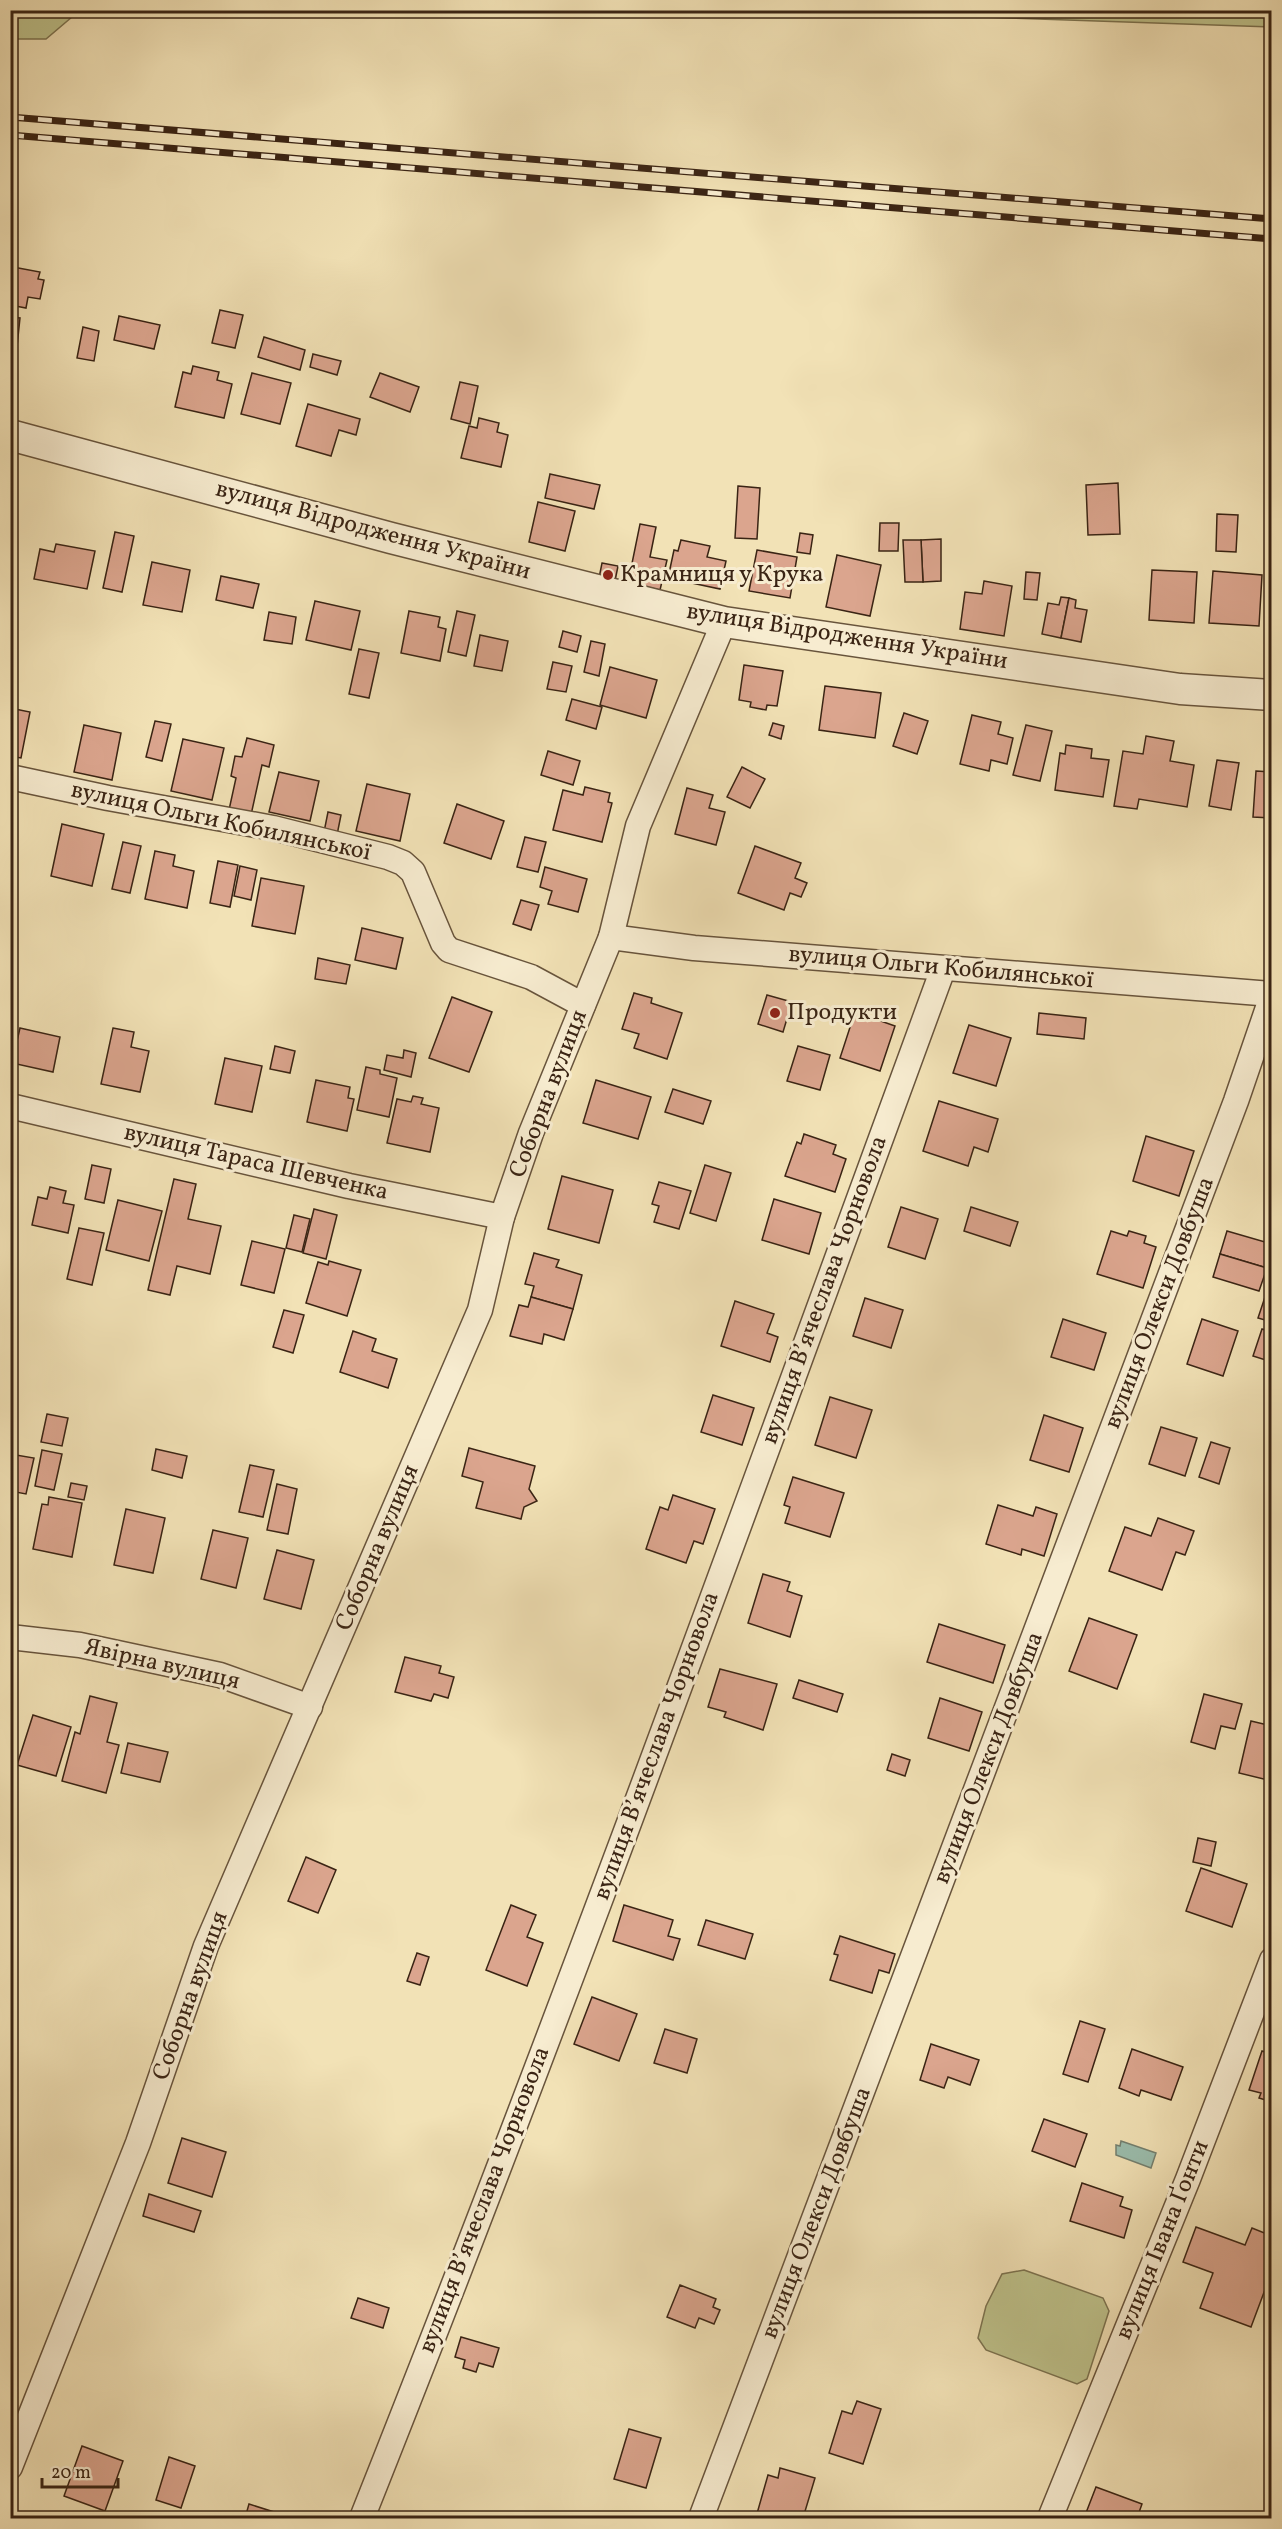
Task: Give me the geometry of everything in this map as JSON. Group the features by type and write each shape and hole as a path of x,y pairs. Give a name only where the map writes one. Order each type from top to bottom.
{"street":[{"name":"вулиця Відродження України","path":"10,435 380,535 724,622 1180,689 1272,695"},
{"name":"Соборна вулиця","path":"10,2467 138,2143 206,1946 480,1310 502,1217 531,1133 610,937 638,826 724,622"},
{"name":"вулиця Ольги Кобилянської","path":"10,777 108,798 273,828 388,857 403,863 413,872 443,943 449,950 531,977 583,1005"},
{"name":"вулиця Ольги Кобилянської","path":"610,937 694,948 1272,995"},
{"name":"вулиця Вʼячеслава Чорновола","path":"362,2518 424,2362 646,1776 943,969"},
{"name":"вулиця Олекси Довбуша","path":"701,2518 1246,1075 1272,995"},
{"name":"вулиця Тараса Шевченка","path":"10,1106 349,1186 502,1217"},
{"name":"Явірна вулиця","path":"10,1637 80,1645 220,1675 310,1707"},
{"name":"вулиця Івана Ґонти","path":"1050,2518 1188,2179 1272,1960"}],"green space":[{"path":"1271,10 1272,27 837,12"},
{"path":"10,11 79,11 46,39 11,39"},
{"path":"1024,2270 1103,2298 1109,2311 1087,2379 1077,2384 986,2350 978,2338 986,2306 1002,2274"}],"shaded area":[{"path":"1121,2141 1156,2153 1151,2168 1116,2155 1116,2145 1120,2146"}],"building":[{"path":"634,10 753,10 634,14"},
{"path":"13,267 40,272 38,279 44,280 40,299 28,297 26,308 10,305 10,274"},
{"path":"220,310 243,315 235,348 212,343"},
{"path":"119,316 160,325 154,349 114,340"},
{"path":"10,317 20,318 16,356 10,355"},
{"path":"83,327 99,331 94,361 77,358"},
{"path":"264,337 305,350 300,370 258,357"},
{"path":"313,354 341,361 337,375 310,367"},
{"path":"193,366 219,372 217,380 232,384 224,418 175,407 183,372 191,374"},
{"path":"252,373 291,383 280,424 241,414"},
{"path":"380,373 419,387 410,412 370,397"},
{"path":"460,382 478,386 470,424 451,419"},
{"path":"308,404 360,419 356,435 339,430 331,456 296,446"},
{"path":"479,418 499,423 497,432 508,435 501,467 461,458 469,426 477,428"},
{"path":"550,474 600,485 594,509 545,498"},
{"path":"1118,483 1120,534 1088,535 1086,485"},
{"path":"738,486 760,488 757,539 735,538"},
{"path":"538,502 575,511 565,551 529,542"},
{"path":"1217,514 1238,515 1236,552 1216,551"},
{"path":"880,523 899,523 898,551 879,551"},
{"path":"640,524 656,527 650,557 667,560 660,590 628,583"},
{"path":"115,532 134,536 122,592 103,588"},
{"path":"800,533 813,535 810,554 797,552"},
{"path":"941,539 941,581 923,582 921,540"},
{"path":"681,540 710,546 707,557 726,561 720,589 668,578 674,550 678,551"},
{"path":"903,540 921,540 923,582 905,582"},
{"path":"56,544 95,551 87,589 34,579 40,549 54,552"},
{"path":"757,550 797,557 790,598 749,591"},
{"path":"837,555 881,565 870,616 826,607"},
{"path":"152,562 190,570 182,612 143,605"},
{"name":"Крамниця у Крука","path":"602,563 618,566 614,586 598,583"},
{"path":"1152,570 1197,572 1194,623 1149,620"},
{"path":"1213,571 1262,575 1259,626 1209,623"},
{"path":"1026,572 1040,573 1037,600 1024,599"},
{"path":"221,576 259,584 253,608 216,600"},
{"path":"984,581 1012,586 1004,636 960,629 965,592 982,594"},
{"path":"1061,597 1069,598 1061,638 1042,634 1048,603 1059,605"},
{"path":"1069,598 1076,600 1075,608 1087,610 1081,642 1061,638"},
{"path":"315,601 360,611 351,650 306,640"},
{"path":"409,611 440,617 438,627 446,629 440,661 401,653"},
{"path":"457,611 475,615 466,656 448,652"},
{"path":"269,612 296,617 292,644 264,640"},
{"path":"563,631 581,636 577,652 559,647"},
{"path":"480,635 508,641 502,671 474,666"},
{"path":"591,641 605,644 599,676 584,672"},
{"path":"359,649 379,653 369,698 349,694"},
{"path":"553,662 572,666 566,692 547,689"},
{"path":"744,665 783,671 777,706 767,705 766,710 750,707 751,702 739,700"},
{"path":"610,667 657,680 646,718 600,705"},
{"path":"825,686 881,693 875,738 819,730"},
{"path":"572,699 602,707 596,729 566,720"},
{"path":"10,708 30,712 21,758 10,756"},
{"path":"904,713 928,721 917,754 893,746"},
{"path":"972,715 1001,722 998,734 1013,738 1007,764 991,760 989,771 960,764"},
{"path":"155,721 171,724 162,761 146,757"},
{"path":"773,723 784,726 781,739 769,735"},
{"path":"84,725 121,733 112,780 74,772"},
{"path":"1026,725 1052,731 1040,781 1013,775"},
{"path":"1146,736 1174,741 1170,761 1194,765 1187,807 1139,799 1137,809 1114,806 1123,751 1143,754"},
{"path":"247,738 274,745 269,767 262,765 251,815 229,810 236,778 231,776 235,756 242,757"},
{"path":"183,739 224,748 212,800 171,791"},
{"path":"1066,745 1092,749 1091,758 1109,760 1103,797 1055,790 1060,753 1065,754"},
{"path":"548,751 580,761 573,785 541,775"},
{"path":"1217,760 1239,763 1231,810 1209,806"},
{"path":"742,767 765,779 750,808 727,797"},
{"path":"1256,771 1272,772 1272,818 1253,817"},
{"path":"279,772 319,781 310,821 269,812"},
{"path":"367,784 410,794 400,841 356,831"},
{"path":"585,787 610,793 608,802 612,803 602,842 553,830 563,790 583,795"},
{"path":"687,788 713,795 709,808 725,812 716,845 675,834"},
{"path":"457,804 504,821 491,859 444,843"},
{"path":"328,812 341,815 336,840 323,837"},
{"path":"62,824 104,834 92,886 51,876"},
{"path":"525,837 546,842 538,872 517,867"},
{"path":"123,842 141,846 130,893 112,889"},
{"path":"755,846 801,863 795,878 807,883 801,897 790,893 784,910 738,893"},
{"path":"155,851 175,855 173,866 194,871 187,908 145,899"},
{"path":"218,861 238,865 230,907 210,903"},
{"path":"240,866 257,870 251,900 234,896"},
{"path":"545,867 587,879 578,912 548,904 552,891 540,887"},
{"path":"261,878 304,886 295,934 252,926"},
{"path":"521,900 539,905 531,930 513,924"},
{"path":"362,928 403,938 396,969 355,960"},
{"path":"318,958 350,965 346,984 315,979"},
{"path":"634,993 652,998 651,1003 682,1013 667,1059 634,1048 639,1034 622,1029"},
{"name":"Продукти","path":"767,995 792,1002 783,1032 758,1024"},
{"path":"452,997 492,1012 469,1072 429,1058"},
{"path":"855,1012 895,1026 880,1071 840,1058"},
{"path":"1039,1013 1086,1018 1084,1039 1037,1034"},
{"path":"969,1025 1011,1038 996,1086 953,1073"},
{"path":"20,1028 60,1037 53,1072 12,1063"},
{"path":"113,1028 134,1032 131,1047 149,1051 140,1092 101,1084"},
{"path":"275,1046 295,1051 290,1073 270,1069"},
{"path":"798,1046 830,1055 820,1090 787,1081"},
{"path":"404,1050 416,1053 411,1077 384,1070 387,1055 403,1058"},
{"path":"225,1058 262,1066 252,1112 215,1104"},
{"path":"366,1067 380,1070 380,1074 397,1078 389,1117 357,1110"},
{"path":"316,1080 350,1087 348,1098 354,1099 347,1131 307,1122"},
{"path":"596,1080 651,1097 638,1139 583,1123"},
{"path":"673,1089 711,1101 703,1124 665,1112"},
{"path":"413,1096 423,1098 421,1104 439,1108 430,1152 387,1143 397,1099 411,1102"},
{"path":"939,1101 998,1119 988,1152 974,1147 968,1166 923,1151"},
{"path":"804,1134 836,1145 833,1154 846,1159 835,1192 785,1176 797,1142 801,1144"},
{"path":"1146,1136 1194,1151 1179,1196 1133,1181"},
{"path":"92,1165 111,1169 104,1203 85,1199"},
{"path":"705,1165 731,1173 716,1221 690,1213"},
{"path":"562,1176 613,1190 599,1243 548,1229"},
{"path":"174,1179 196,1184 188,1219 221,1226 210,1274 177,1266 170,1295 148,1290"},
{"path":"659,1182 691,1191 679,1229 654,1222 659,1206 652,1204"},
{"path":"50,1187 66,1191 63,1203 74,1205 68,1233 32,1225 38,1197 47,1199"},
{"path":"774,1199 821,1213 809,1254 762,1240"},
{"path":"118,1200 162,1211 149,1261 106,1250"},
{"path":"901,1207 938,1219 925,1259 888,1247"},
{"path":"971,1207 1018,1222 1010,1246 964,1231"},
{"path":"314,1209 337,1215 326,1259 303,1253"},
{"path":"294,1215 310,1219 302,1252 286,1248"},
{"path":"79,1228 104,1233 92,1285 67,1279"},
{"path":"1111,1231 1127,1236 1129,1231 1146,1236 1144,1243 1156,1247 1143,1288 1097,1274"},
{"path":"1227,1231 1272,1244 1267,1268 1220,1254"},
{"path":"252,1241 285,1249 274,1293 241,1285"},
{"path":"534,1253 559,1260 556,1267 582,1275 573,1309 531,1297 534,1286 525,1284"},
{"path":"1220,1254 1267,1268 1259,1291 1213,1277"},
{"path":"329,1261 361,1270 347,1316 306,1303 318,1262 328,1265"},
{"path":"531,1297 573,1309 564,1340 544,1334 542,1344 510,1336 519,1305 528,1307"},
{"path":"1265,1297 1272,1300 1272,1322 1258,1318"},
{"path":"865,1298 903,1310 891,1348 853,1336"},
{"path":"735,1301 774,1314 767,1333 778,1337 770,1362 721,1346"},
{"path":"284,1310 304,1315 293,1353 273,1347"},
{"path":"1063,1319 1106,1333 1094,1370 1051,1357"},
{"path":"1202,1319 1238,1331 1223,1376 1187,1364"},
{"path":"1262,1329 1272,1332 1272,1362 1253,1356"},
{"path":"353,1331 376,1339 372,1351 397,1359 388,1388 340,1372"},
{"path":"713,1395 754,1408 742,1445 701,1432"},
{"path":"830,1397 872,1410 856,1458 815,1445"},
{"path":"47,1414 68,1418 62,1446 41,1442"},
{"path":"1044,1415 1083,1428 1069,1472 1030,1460"},
{"path":"1161,1427 1197,1438 1185,1476 1149,1464"},
{"path":"1211,1442 1230,1448 1219,1484 1199,1477"},
{"path":"469,1448 535,1466 529,1489 537,1501 524,1507 521,1519 476,1508 483,1482 462,1476"},
{"path":"156,1449 187,1456 182,1478 152,1470"},
{"path":"42,1450 62,1454 54,1490 35,1486"},
{"path":"10,1454 34,1458 26,1494 10,1491"},
{"path":"250,1465 274,1470 263,1517 239,1512"},
{"path":"793,1477 844,1493 830,1537 785,1523 790,1507 784,1505"},
{"path":"71,1483 87,1486 84,1500 68,1497"},
{"path":"277,1484 297,1489 288,1534 267,1530"},
{"path":"673,1495 715,1509 703,1544 694,1541 686,1563 646,1549 660,1507 668,1510"},
{"path":"49,1497 82,1503 72,1557 33,1549 42,1504 48,1505"},
{"path":"10,1503 15,1508 10,1531"},
{"path":"998,1505 1033,1516 1036,1507 1057,1514 1044,1556 1022,1549 1021,1555 986,1544"},
{"path":"126,1509 165,1518 153,1573 114,1565"},
{"path":"1158,1518 1194,1531 1185,1555 1176,1552 1162,1590 1109,1571 1125,1527 1151,1536"},
{"path":"213,1530 248,1538 236,1588 201,1579"},
{"path":"277,1550 314,1560 301,1609 264,1599"},
{"path":"763,1574 790,1582 787,1591 802,1596 790,1637 748,1623"},
{"path":"1089,1618 1137,1635 1117,1689 1069,1671"},
{"path":"939,1624 1005,1645 993,1683 927,1662"},
{"path":"405,1657 441,1666 439,1673 454,1677 448,1698 434,1694 431,1701 395,1692"},
{"path":"720,1669 777,1684 763,1730 724,1717 726,1712 708,1707"},
{"path":"799,1680 843,1694 837,1712 793,1698"},
{"path":"1204,1694 1242,1704 1235,1729 1221,1726 1215,1749 1191,1742"},
{"path":"90,1696 117,1703 107,1742 119,1745 106,1793 62,1781 75,1732 80,1734"},
{"path":"940,1698 982,1712 969,1751 928,1738"},
{"path":"33,1715 71,1727 56,1776 17,1765"},
{"path":"1251,1721 1272,1726 1272,1781 1239,1773"},
{"path":"128,1743 168,1752 160,1782 121,1773"},
{"path":"892,1754 910,1760 905,1776 887,1770"},
{"path":"1198,1838 1216,1842 1211,1866 1193,1862"},
{"path":"306,1857 336,1870 318,1913 288,1901"},
{"path":"1201,1868 1247,1884 1232,1927 1186,1911"},
{"path":"511,1905 536,1915 527,1937 543,1943 527,1986 486,1970"},
{"path":"624,1905 673,1920 668,1936 680,1939 673,1960 613,1941"},
{"path":"706,1920 753,1934 745,1959 698,1945"},
{"path":"840,1936 895,1954 889,1973 879,1970 872,1993 830,1980 838,1955 834,1954"},
{"path":"417,1953 429,1957 420,1985 407,1981"},
{"path":"592,1997 637,2014 619,2061 574,2044"},
{"path":"1080,2021 1105,2029 1088,2082 1063,2074"},
{"path":"665,2029 697,2039 687,2073 654,2063"},
{"path":"931,2044 979,2060 970,2085 948,2077 944,2088 920,2080"},
{"path":"1132,2049 1183,2067 1171,2100 1141,2090 1139,2096 1119,2088"},
{"path":"1262,2051 1272,2054 1272,2102 1259,2098 1261,2093 1249,2090"},
{"path":"1044,2119 1087,2134 1075,2167 1032,2151"},
{"path":"182,2138 226,2152 212,2197 168,2183"},
{"path":"1082,2183 1123,2197 1120,2206 1132,2210 1124,2238 1070,2221"},
{"path":"149,2194 201,2211 194,2232 143,2216"},
{"path":"1196,2227 1245,2245 1252,2228 1272,2236 1266,2253 1272,2255 1272,2271 1251,2327 1200,2308 1213,2273 1183,2262"},
{"path":"680,2285 716,2299 713,2307 720,2310 714,2324 699,2318 695,2328 667,2317"},
{"path":"358,2298 389,2308 383,2328 351,2318"},
{"path":"461,2337 499,2348 493,2367 479,2363 476,2372 463,2368 465,2360 455,2357"},
{"path":"857,2401 881,2409 863,2464 829,2453 842,2411 852,2414"},
{"path":"629,2429 661,2438 646,2488 614,2479"},
{"path":"82,2446 123,2461 105,2511 64,2496"},
{"path":"169,2457 195,2466 181,2508 156,2500"},
{"path":"780,2468 815,2478 803,2518 756,2517 768,2475 778,2478"},
{"path":"1096,2487 1142,2504 1137,2518 1084,2518"},
{"path":"249,2504 293,2518 245,2518"}],"railway":[{"path":"10,117 1272,219"},
{"path":"10,135 1272,239"}],"place":[{"name":"Крамниця у Крука","path":"608,575"},
{"name":"Продукти","path":"775,1013"}]}
